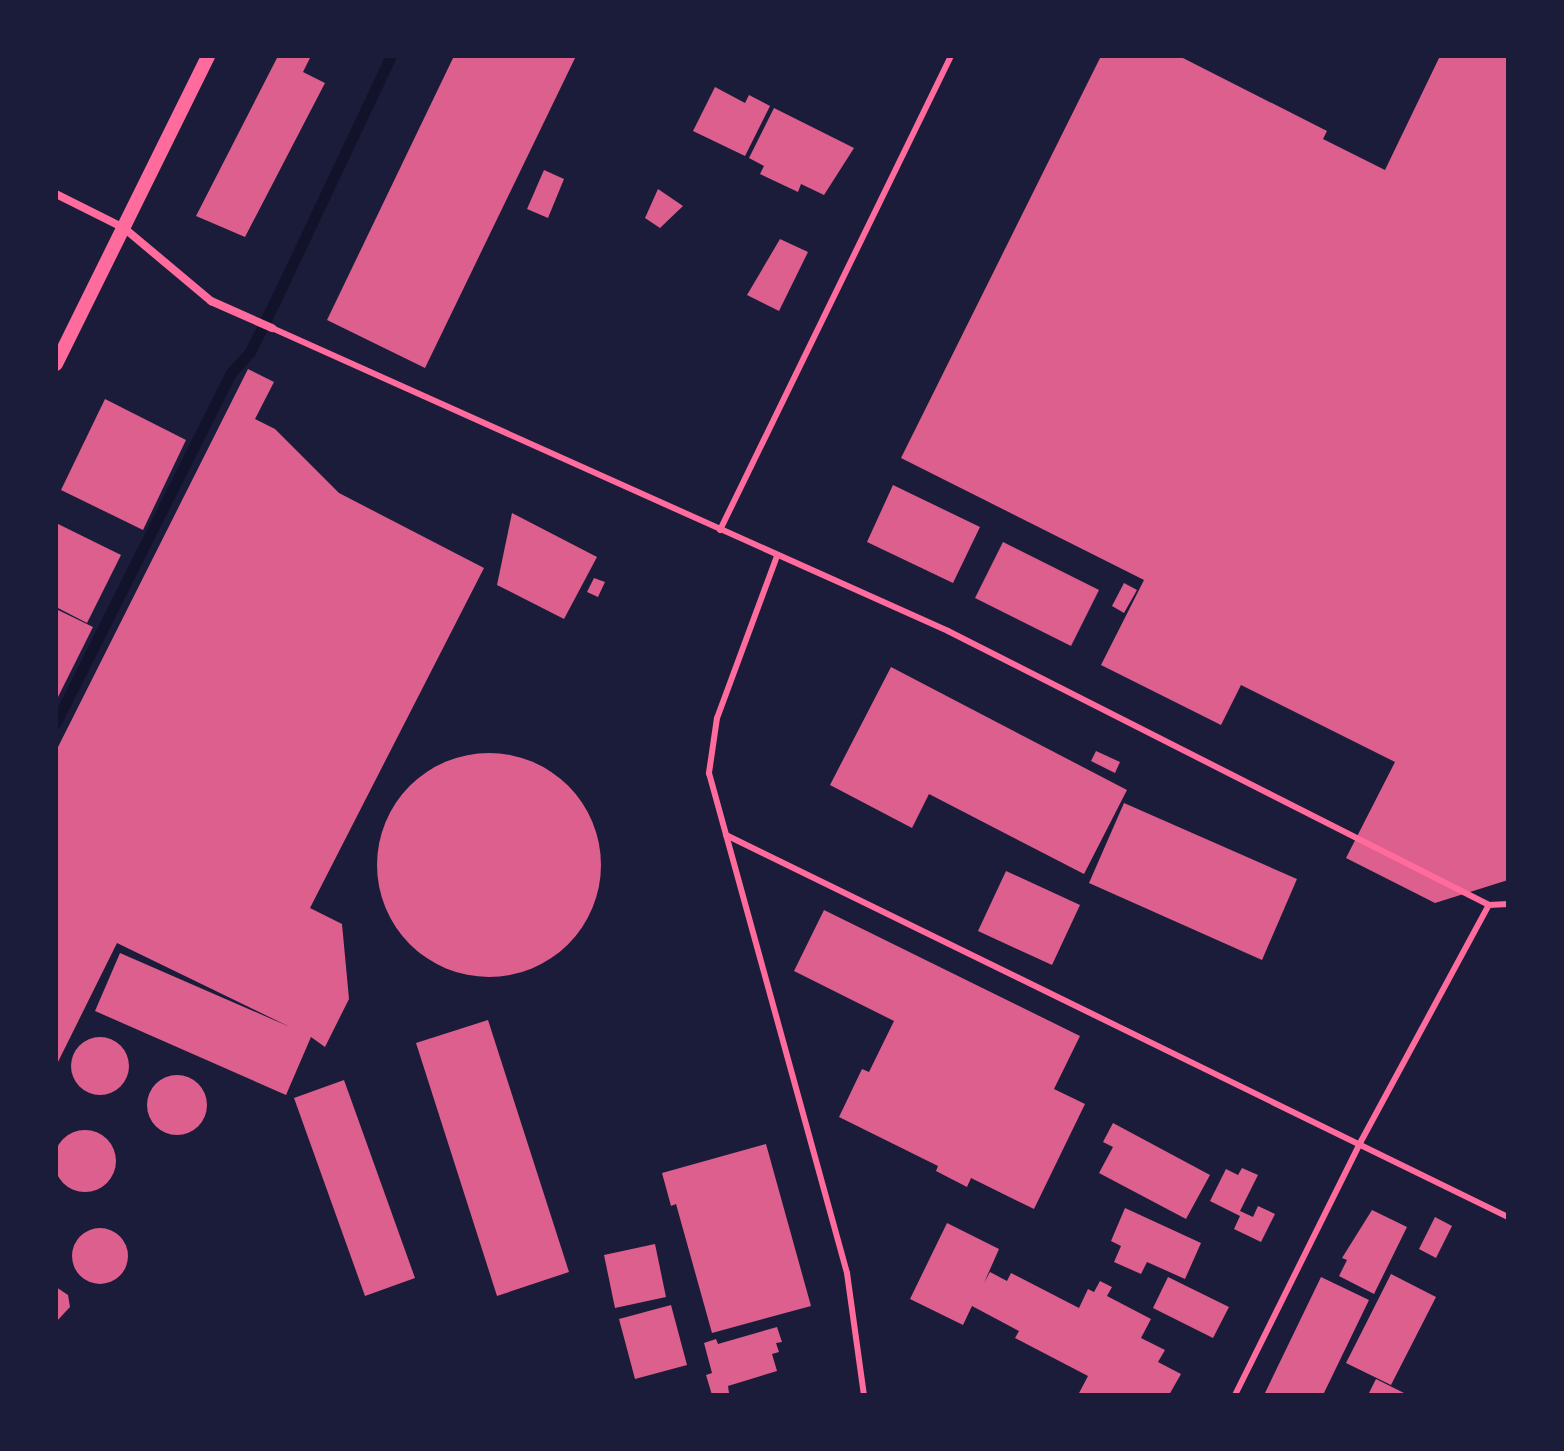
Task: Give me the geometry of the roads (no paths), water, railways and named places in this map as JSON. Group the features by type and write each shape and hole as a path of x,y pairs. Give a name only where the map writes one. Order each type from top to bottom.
{"street":[{"path":"56,364 208,56"},
{"path":"56,194 124,228 211,301 272,328"}],"lane":[{"path":"720,530 951,56"},
{"path":"272,328 948,631 1489,905 1508,904"},
{"path":"777,556 717,718 709,773 847,1273 864,1395"},
{"path":"726,835 1508,1217"},
{"path":"1235,1395 1359,1145 1489,905"}],"waterway":[{"path":"56,722 231,373 250,352 391,56"}]}
